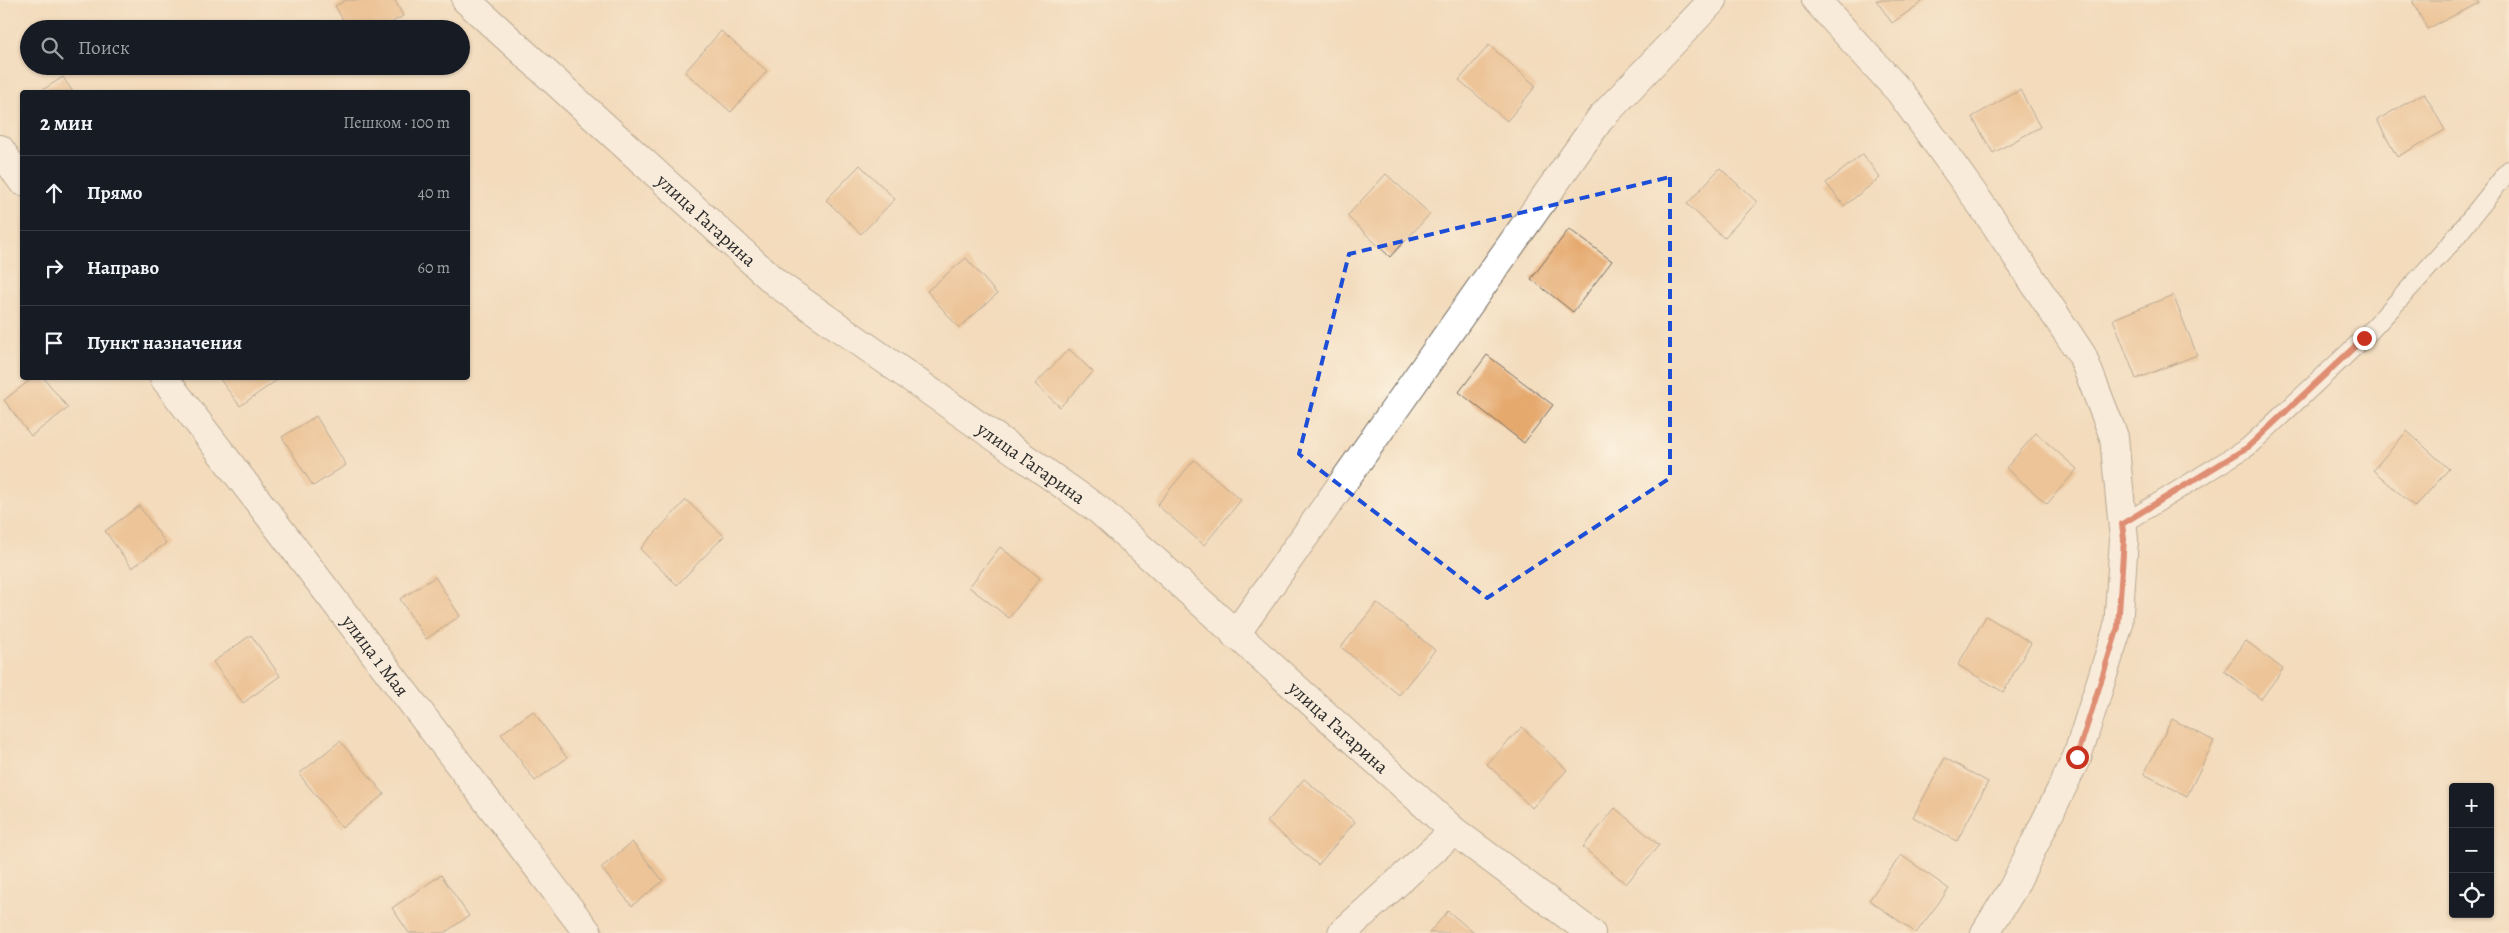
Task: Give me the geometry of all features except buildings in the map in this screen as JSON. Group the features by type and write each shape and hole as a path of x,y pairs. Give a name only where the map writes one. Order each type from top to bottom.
{"street":[{"name":"улица Гагарина","path":"466,0 776,283 1099,510 1235,635 1454,831 1590,933"},
{"path":"1235,635 1600,119 1713,0"},
{"path":"1816,0 1900,92 1995,224 2082,355 2114,436 2124,539 2118,627 2077,757 2014,888 1985,933"},
{"path":"0,149 20,178"},
{"name":"улица 1 Мая","path":"166,380 588,933"},
{"path":"1342,933 1454,831"}],"lane":[{"path":"2122,524 2248,447 2364,338 2451,243 2509,170"}],"highlighted area":[{"path":"1670,177 1670,478 1487,598 1299,454 1349,254"}],"route":[{"path":"2077,757 2118,627 2124,539 2122,524 2248,447 2364,338"}]}
